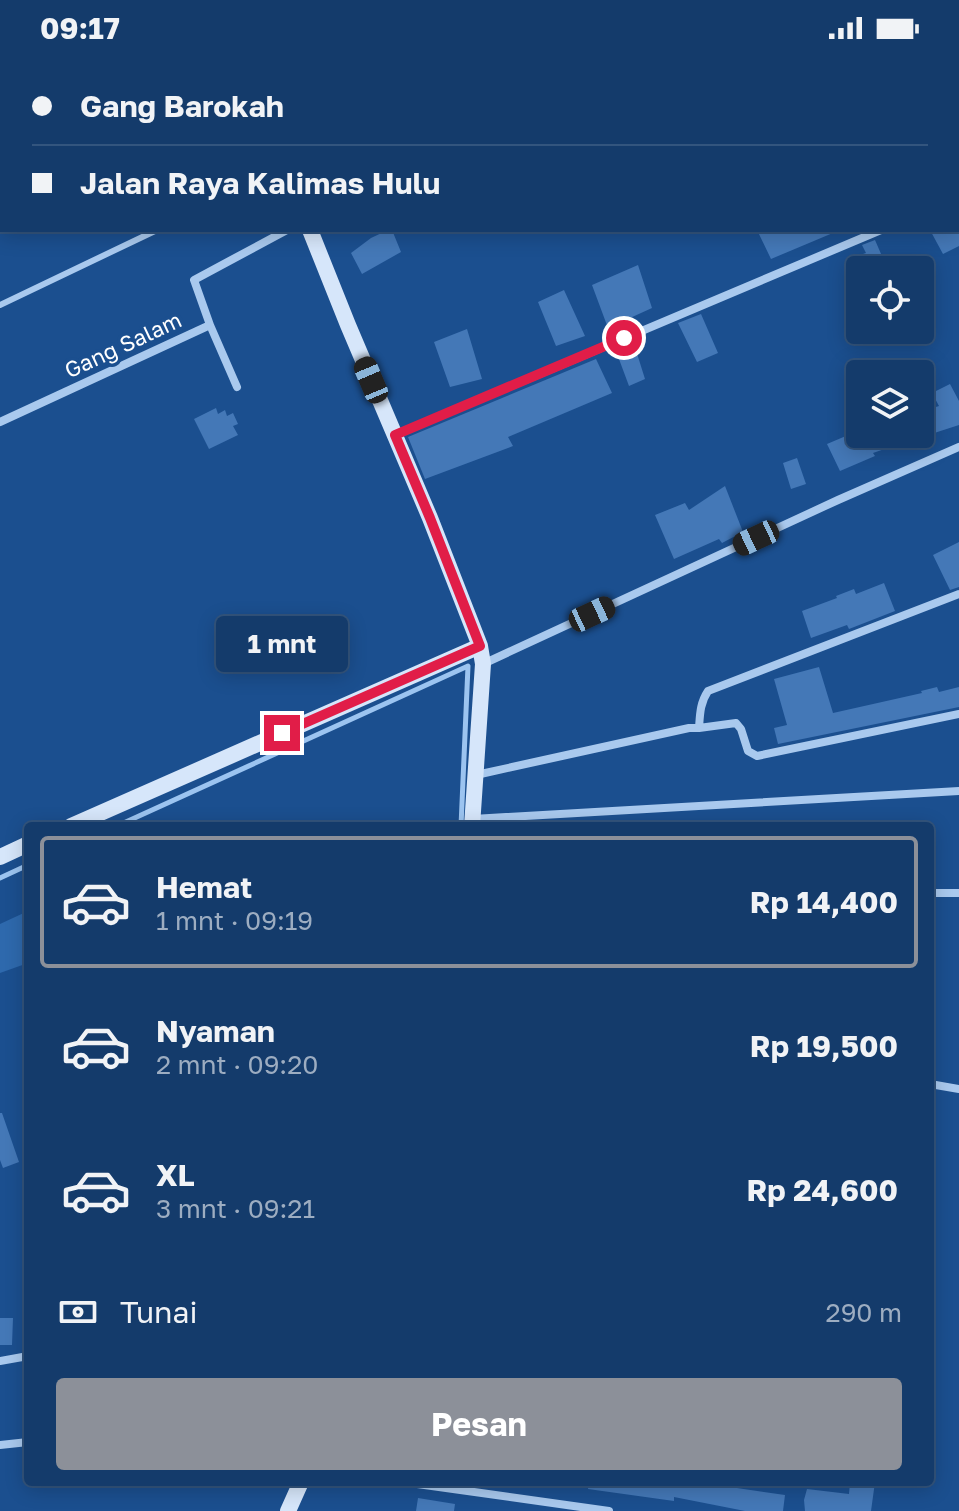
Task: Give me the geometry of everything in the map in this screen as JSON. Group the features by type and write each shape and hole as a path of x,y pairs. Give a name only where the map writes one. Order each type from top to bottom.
{"street":[{"name":"Gang Salam","path":"0,422 210,325 194,280 283,232"},
{"path":"311,232 480,646 483,664 472,822"},
{"path":"395,435 876,232"},
{"path":"210,325 237,387"},
{"path":"483,664 959,447"},
{"path":"699,728 700,709 708,691 959,594"},
{"path":"80,822 480,646"},
{"path":"476,775 673,731 736,723 748,751 757,756 959,714"},
{"path":"487,822 959,791"},
{"path":"0,857 24,846"},
{"path":"934,893 959,893"},
{"path":"934,1085 959,1089"},
{"path":"0,1361 24,1357"},
{"path":"0,1445 24,1442"},
{"path":"288,1511 299,1486"},
{"path":"431,1486 609,1511"}],"lane":[{"path":"0,305 153,232"}],"shaded area":[{"path":"24,913 24,964 0,973 0,924"}],"building":[{"path":"384,232 393,232 401,252 362,274 351,253"},
{"path":"758,232 835,232 771,259"},
{"path":"931,232 959,232 959,246 943,254"},
{"path":"875,240 882,256 864,256 866,253 862,245"},
{"path":"638,265 652,308 608,328 592,285"},
{"path":"564,290 585,336 556,346 538,302"},
{"path":"701,314 718,353 697,362 678,323"},
{"path":"467,329 482,379 450,387 434,342"},
{"path":"634,344 645,379 629,386 616,351"},
{"path":"596,359 612,393 508,437 513,446 425,479 408,437"},
{"path":"950,384 959,401 959,425 934,433 934,408 939,406 934,392"},
{"path":"216,408 218,414 225,410 227,416 233,413 238,424 233,426 238,435 209,449 194,419"},
{"path":"846,436 846,448 887,448 840,471 827,444"},
{"path":"797,458 806,484 791,489 783,463"},
{"path":"725,486 743,532 722,543 719,539 674,559 655,515 685,503 689,510"},
{"path":"959,542 959,587 950,590 933,555"},
{"path":"884,583 895,611 849,629 847,625 811,638 802,611 854,589 856,594"},
{"path":"819,667 833,713 937,687 939,692 959,687 959,707 778,744 774,728 787,725 774,679"},
{"path":"0,1113 19,1162 3,1168 0,1160"},
{"path":"0,1318 13,1318 12,1345 0,1345"},
{"path":"588,1486 724,1486 785,1495 783,1511 745,1511 674,1497 674,1501 588,1489"},
{"path":"850,1486 874,1486 871,1511 805,1511 807,1489 849,1494"},
{"path":"418,1498 455,1504 454,1511 416,1511"}],"waterway":[{"path":"126,822 468,666 461,822"},
{"path":"0,878 24,867"}],"route":[{"path":"282,733 480,646 395,435 624,338"}]}
